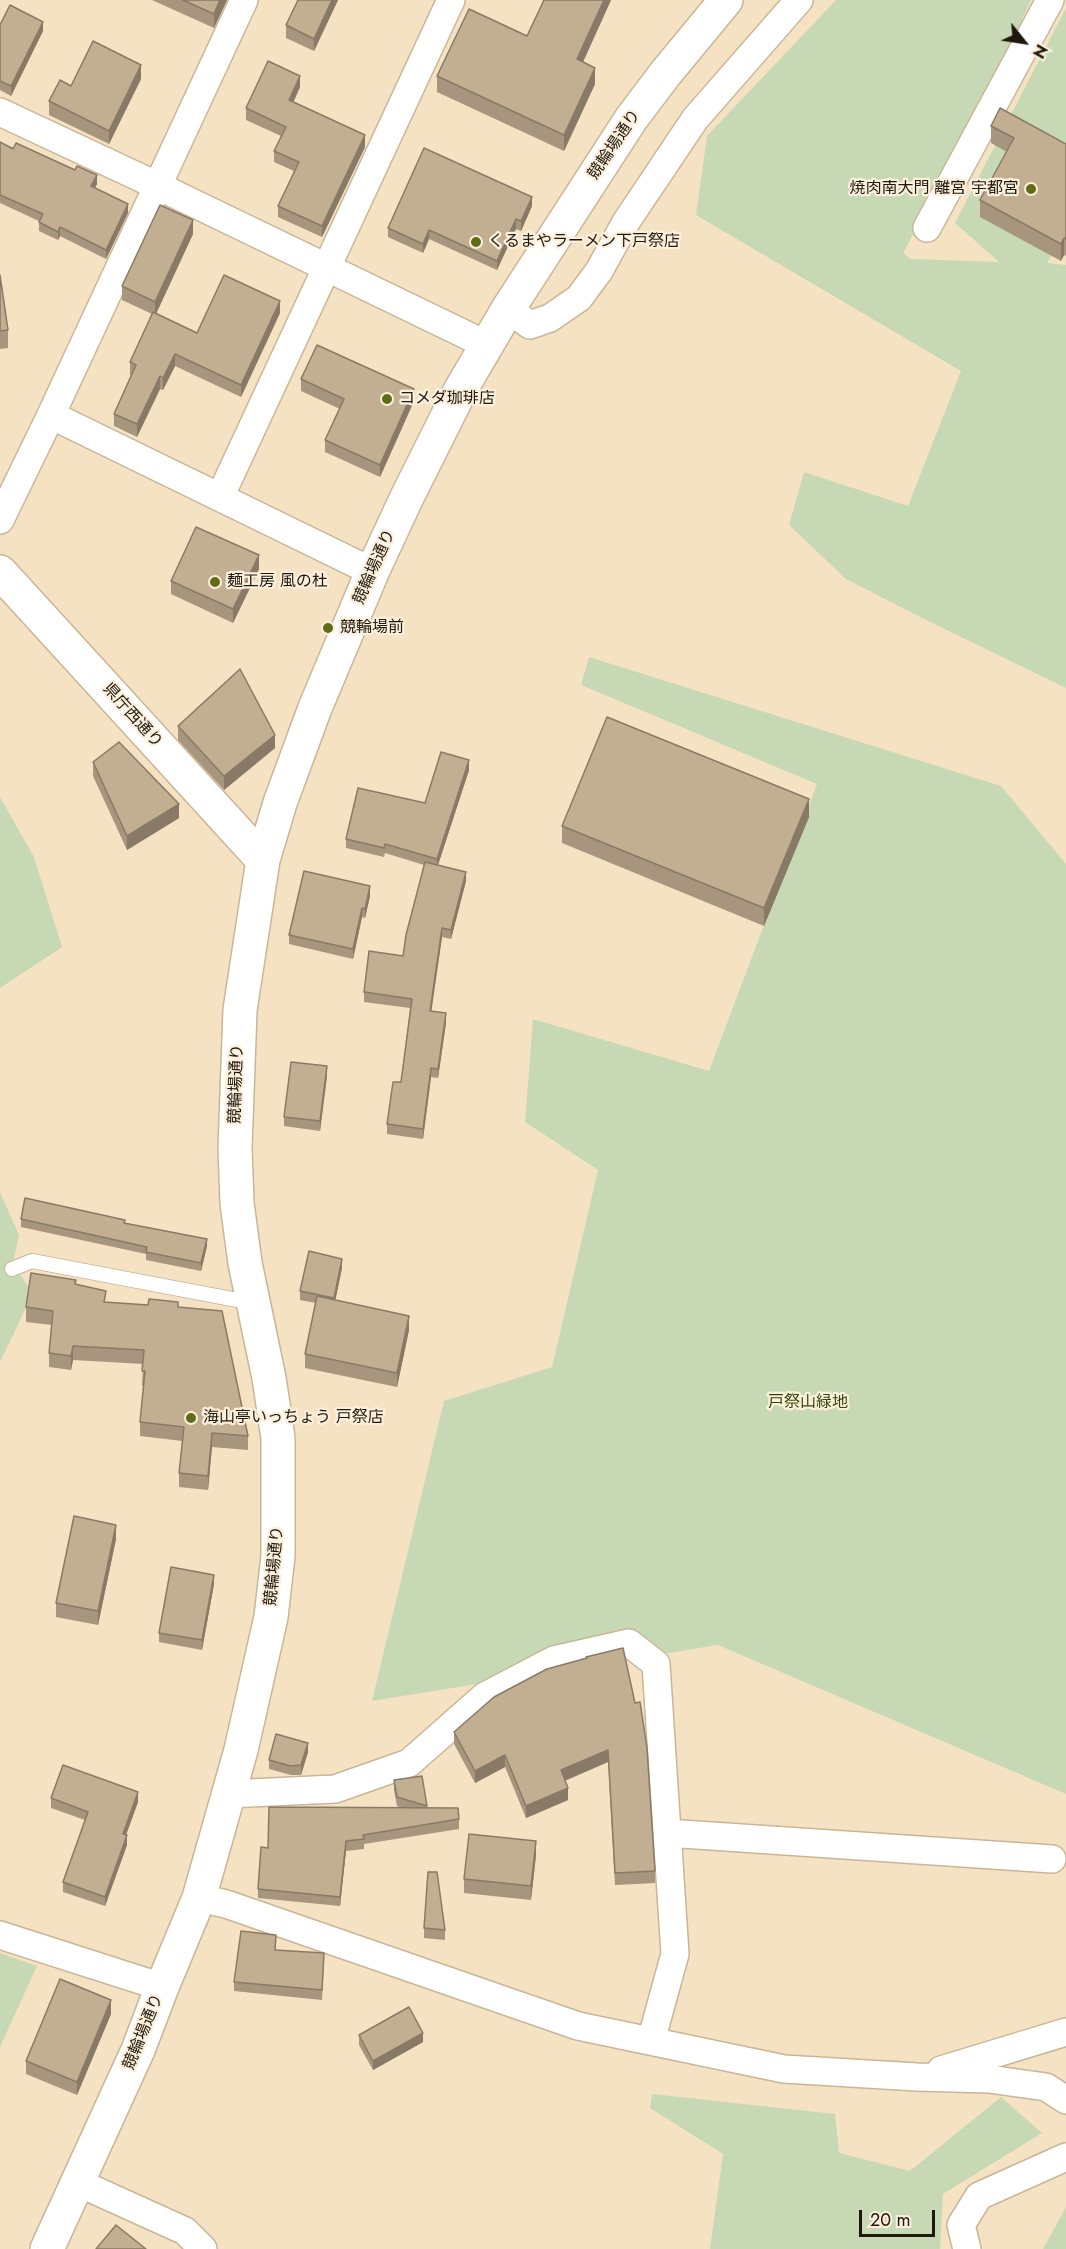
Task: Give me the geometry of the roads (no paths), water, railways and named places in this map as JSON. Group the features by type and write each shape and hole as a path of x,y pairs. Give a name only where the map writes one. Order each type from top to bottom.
{"street":[{"path":"0,520 244,0"},
{"path":"220,497 451,0"},
{"name":"競輪場通り","path":"47,2249 138,2050 199,1898 228,1794 271,1617 278,1556 278,1438 237,1203 235,1148 240,1010 263,860 280,802 315,708 373,572 461,389 508,309 631,119 726,0"},
{"path":"508,309 530,325 550,318 579,298 599,271 626,222 695,119 799,0"},
{"path":"927,228 1050,0"},
{"path":"0,112 487,345"},
{"path":"51,415 373,572"},
{"name":"県庁西通り","path":"0,572 263,860"},
{"path":"228,1794 335,1789 409,1763 485,1696 554,1660 629,1643 656,1664 675,1954 651,2041"},
{"path":"667,1833 1052,1859"},
{"path":"199,1898 226,1904 578,2026 784,2069 989,2079 1046,2087 1066,2100"},
{"path":"0,1935 162,1987"},
{"path":"917,2077 1066,2032"},
{"path":"967,2249 961,2225 979,2196 1066,2157"},
{"path":"79,2183 185,2231 203,2249"}],"lane":[{"path":"12,1269 33,1261 254,1304"}],"place":[{"name":"焼肉南大門 離宮 宇都宮","path":"1031,189"},
{"name":"くるまやラーメン下戸祭店","path":"476,242"},
{"name":"コメダ珈琲店","path":"387,399"},
{"name":"麺工房 風の杜","path":"215,582"},
{"name":"競輪場前","path":"328,628"},
{"name":"海山亭いっちょう 戸祭店","path":"191,1418"}],"park label":[{"name":"戸祭山緑地","path":"808,1403"}]}
